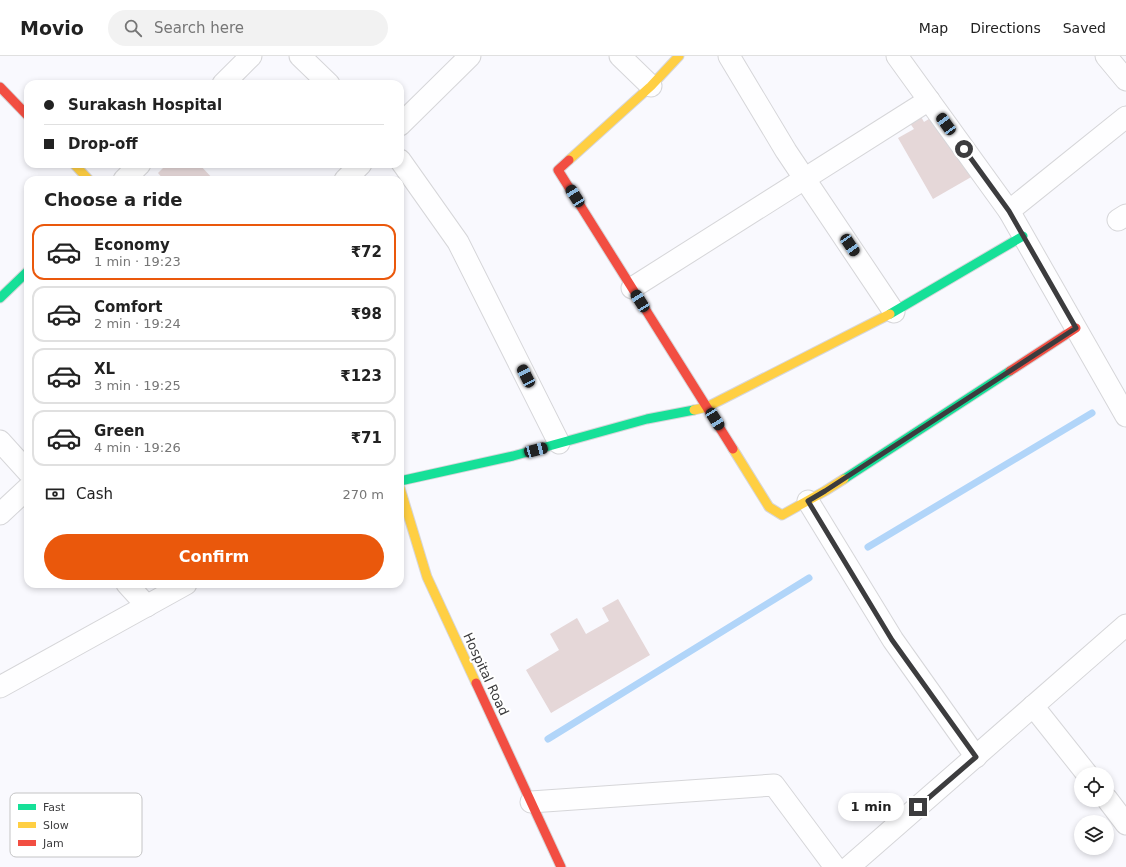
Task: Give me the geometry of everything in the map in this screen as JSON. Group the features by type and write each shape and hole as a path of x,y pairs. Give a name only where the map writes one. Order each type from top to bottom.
{"street":[{"path":"227,80 251,56"},
{"path":"300,56 325,80"},
{"path":"404,120 470,56"},
{"path":"620,56 651,86"},
{"path":"679,56 651,86 558,170 769,507 782,515 808,501 1076,328"},
{"path":"729,56 804,179 894,312"},
{"path":"897,56 1009,211 1126,416"},
{"path":"1106,56 1126,80"},
{"path":"0,87 24,112"},
{"path":"632,288 929,100"},
{"path":"1009,211 1126,117"},
{"path":"404,166 458,242 559,443"},
{"path":"78,168 85,176"},
{"path":"128,176 136,168"},
{"path":"349,176 357,168"},
{"path":"404,480 513,456 648,419 707,407 894,312 1023,236"},
{"path":"0,298 24,275"},
{"path":"0,441 24,468"},
{"path":"0,514 24,492"},
{"name":"Hospital Road","path":"404,501 427,577 561,867"},
{"path":"808,501 892,640 976,757"},
{"path":"131,588 147,606"},
{"path":"0,687 179,588"},
{"path":"849,867 1126,626"},
{"path":"1033,706 1081,767"},
{"path":"531,802 774,785 835,867"},
{"path":"1113,807 1126,824"}],"building":[{"path":"937,114 973,176 933,199 898,138 914,129 909,122 920,115 924,122"},
{"path":"163,168 203,168 210,176 161,176 158,173"},
{"path":"618,599 650,655 551,713 526,670 559,650 550,634 577,618 586,634 609,621 602,608"}],"waterway":[{"path":"868,547 1092,413"},
{"path":"548,739 809,578"}],"traffic: fast":[{"path":"890,314 1023,236"},
{"path":"0,298 24,275"},
{"path":"844,479 1010,371"},
{"path":"404,480 513,456 647,419 694,410"}],"traffic: slow":[{"path":"569,160 651,86 679,56"},
{"path":"78,168 85,176"},
{"path":"694,410 707,407 890,314"},
{"path":"733,449 769,507 782,515 844,479"},
{"path":"404,501 427,577 476,683"}],"traffic: jam":[{"path":"0,87 24,112"},
{"path":"569,160 558,170 733,449"},
{"path":"1010,371 1076,328"},
{"path":"476,683 561,867"}],"route":[{"path":"918,807 976,757 892,640 808,501 1076,328 1009,211 964,149"}]}
